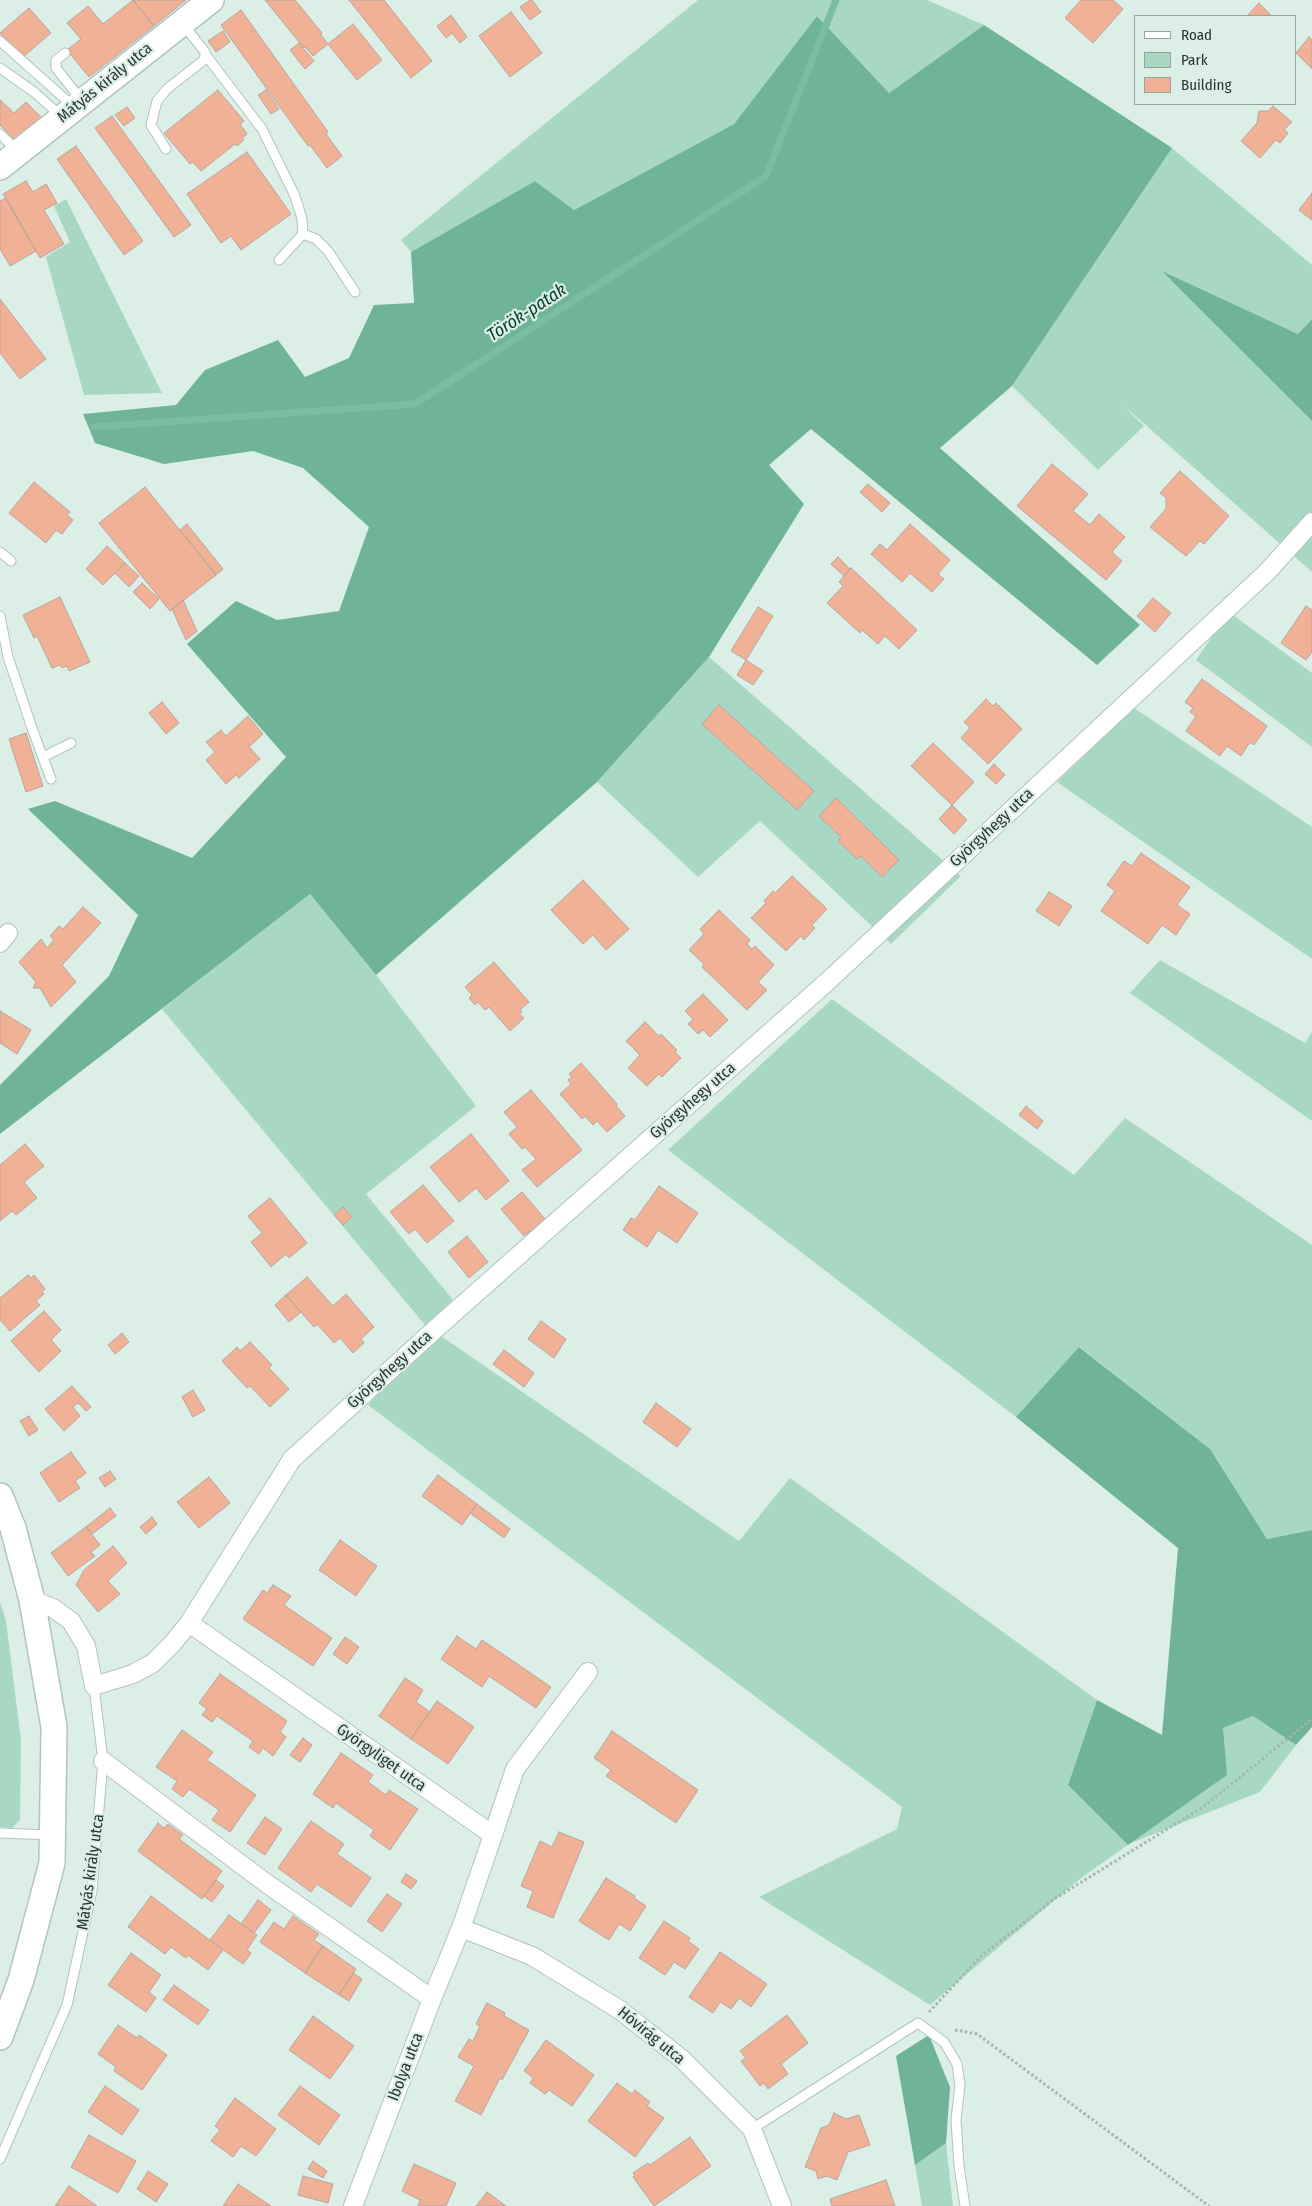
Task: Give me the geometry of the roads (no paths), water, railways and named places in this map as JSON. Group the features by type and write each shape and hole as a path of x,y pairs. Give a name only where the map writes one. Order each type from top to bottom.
{"main road":[{"name":"Mátyás király utca","path":"9,159 211,0"},
{"path":"0,1496 13,1528 32,1600 54,1727 52,1863 24,1971 0,2037"}],"street":[{"name":"Györgyhegy utca","path":"94,1686 133,1674 152,1663 174,1643 189,1623 292,1459 431,1332 835,975 1268,571 1312,522"},
{"name":"Mátyás király utca","path":"32,1600 53,1608 71,1621 86,1646 94,1686"},
{"name":"Györgyliget utca","path":"189,1623 493,1835"},
{"path":"461,1928 515,1769 588,1672"},
{"path":"103,1761 266,1883 432,1999"},
{"name":"Ibolya utca","path":"353,2206 461,1928"},
{"name":"Hóvirág utca","path":"461,1928 532,1956 620,2010 682,2059 752,2129 782,2206"}],"lane":[{"path":"181,22 262,129 295,196 302,219 303,234 279,260"},
{"path":"0,41 73,109"},
{"path":"65,54 56,60 56,68 73,109"},
{"path":"166,149 152,126 157,101 167,89 204,60 205,54"},
{"path":"0,68 34,92 73,109"},
{"path":"0,134 9,159"},
{"path":"303,234 316,239 328,251 355,292"},
{"path":"0,552 10,561"},
{"path":"0,616 8,657 51,779"},
{"path":"43,757 71,744"},
{"name":"Mátyás király utca","path":"0,2159 67,2005 92,1891 103,1761 94,1686"},
{"path":"0,1833 53,1835"},
{"path":"752,2129 918,2023 944,2042 957,2064 960,2085 956,2120 959,2166 965,2206"}],"waterway":[{"name":"Török-patak","path":"94,427 415,404 766,176 836,0"}]}
